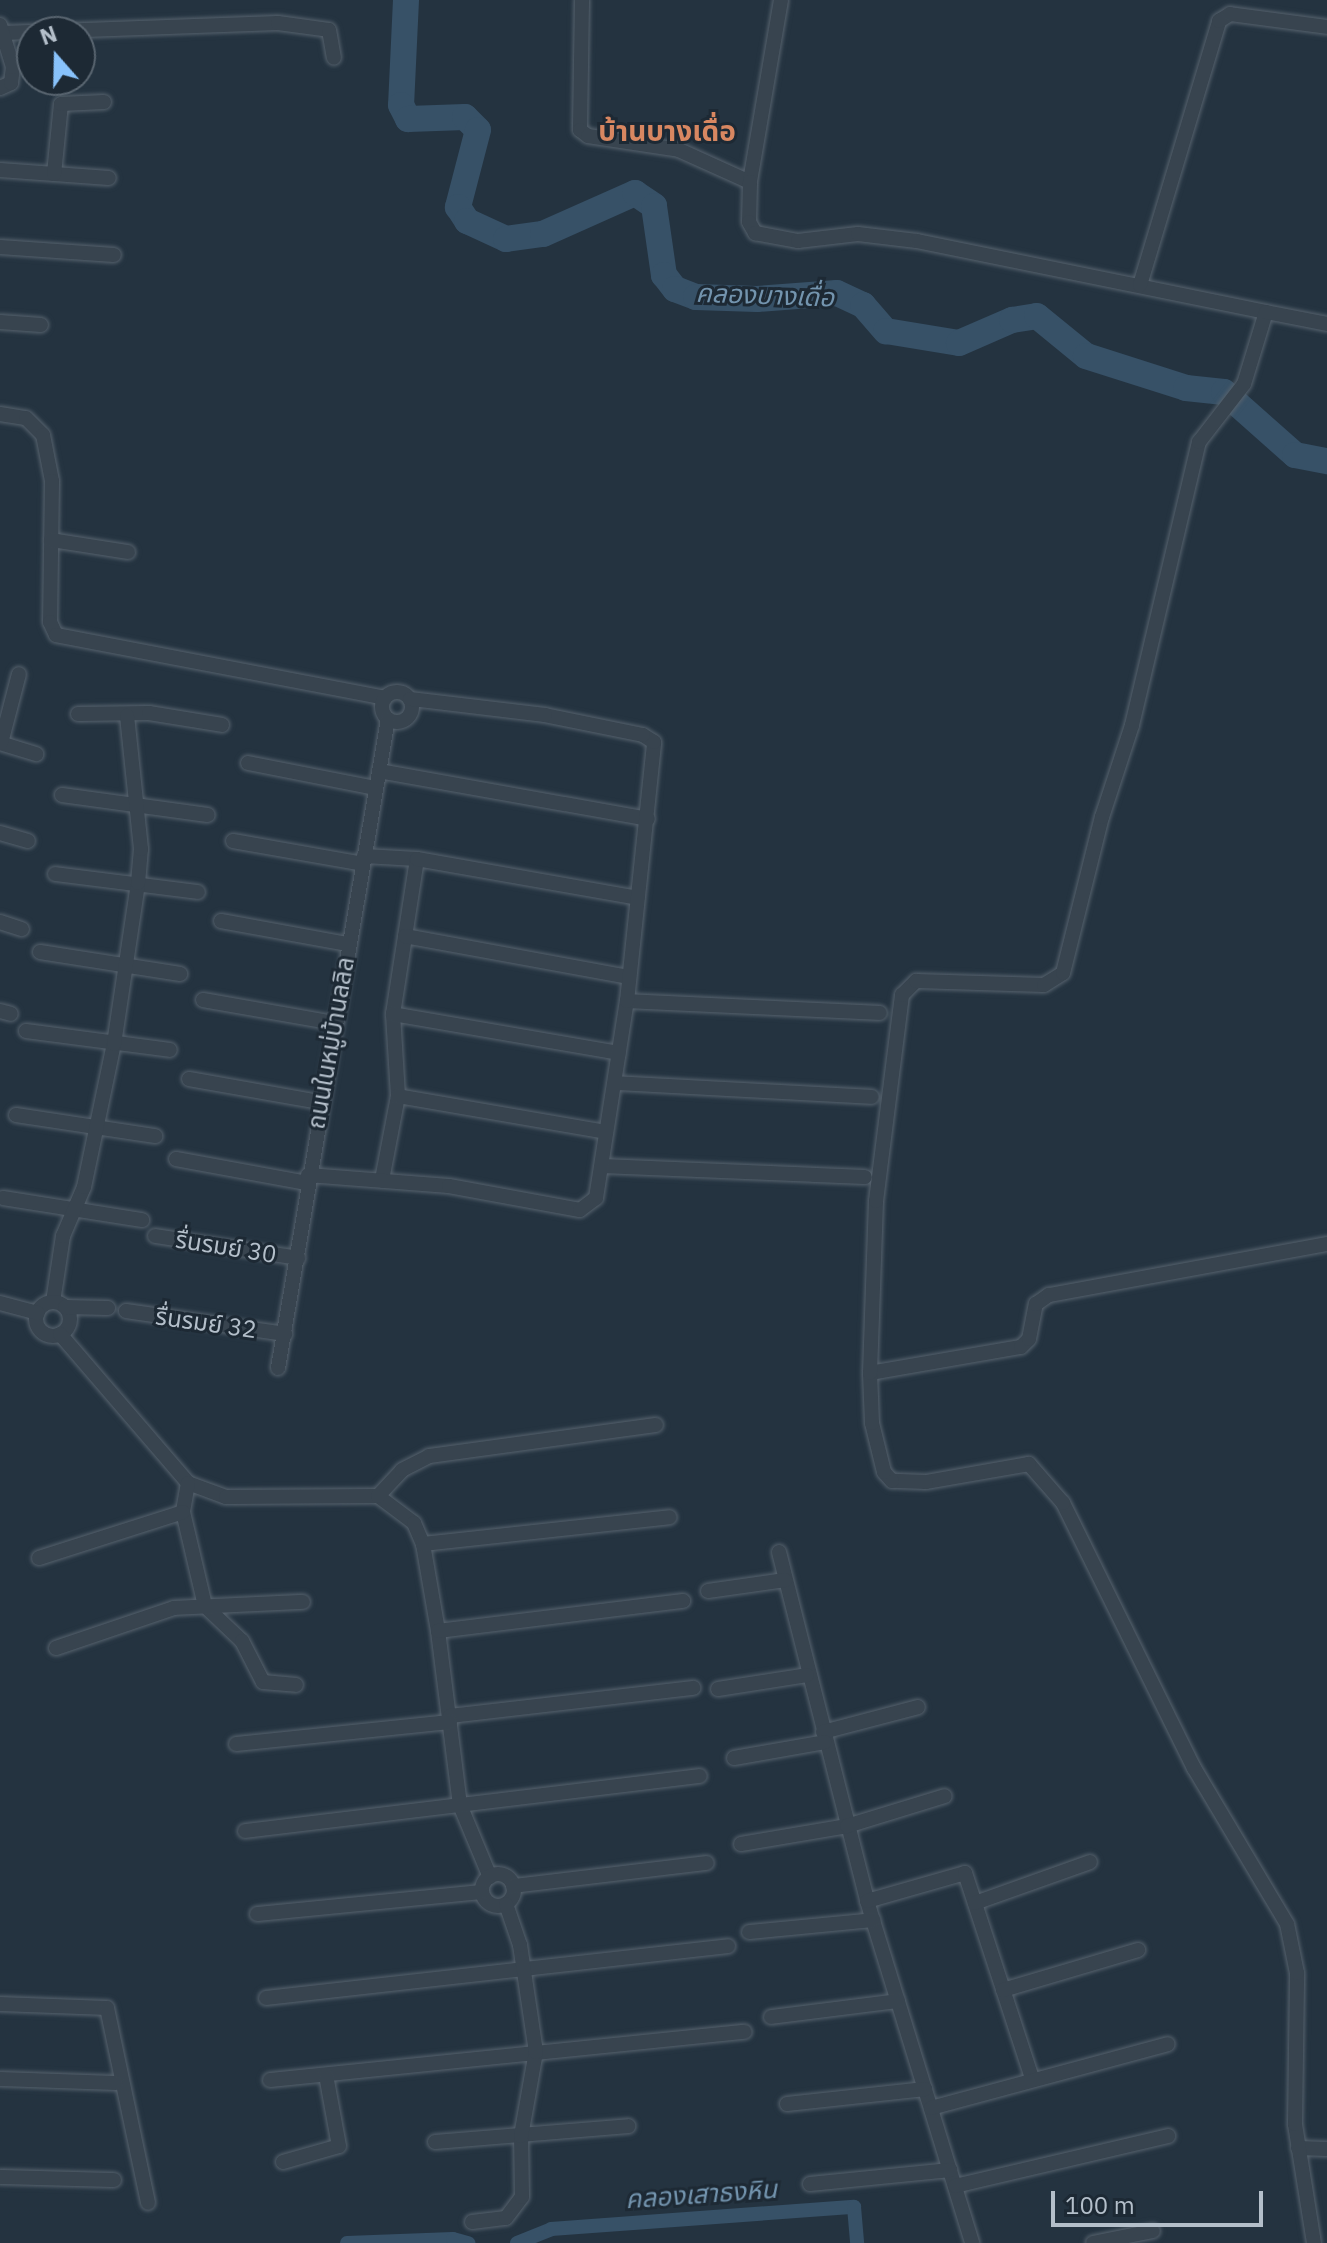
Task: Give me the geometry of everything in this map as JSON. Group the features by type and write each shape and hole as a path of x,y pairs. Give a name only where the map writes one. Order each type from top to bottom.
{"street":[{"path":"582,0 580,130 588,136 679,150 750,182"},
{"path":"781,0 750,182 749,222 755,233 767,239 884,236 1327,324"},
{"path":"1140,285 1219,21 1230,14 1327,27"},
{"path":"0,88 11,83 13,67 2,29 278,23 329,30 334,58"},
{"path":"54,174 61,104 70,100 104,102"},
{"path":"0,170 109,178"},
{"path":"0,247 114,255"},
{"path":"1266,312 1244,384 1199,442 1132,725 1102,817 1063,973 1044,985 916,981 902,995 876,1201 870,1373 872,1423 884,1472 892,1481 926,1482 1029,1464 1063,1503 1194,1768 1287,1924 1297,1973 1294,2045 1298,2148 1314,2243"},
{"path":"0,322 41,325"},
{"path":"0,414 26,418 43,435 52,481 50,622 56,635 385,698 395,692 410,699 477,704 643,735 654,742 656,755 627,1001 596,1198 580,1210 449,1186 382,1180 308,1179 176,1159"},
{"path":"51,540 128,552"},
{"path":"19,674 1,743 36,754"},
{"path":"385,698 382,709 388,719 399,722 409,716 410,699"},
{"path":"78,714 127,716 149,713 222,725"},
{"path":"60,1334 70,1319 59,1304 54,1277 73,1209 84,1187 97,1127 114,1044 138,883 136,803 127,716"},
{"name":"ถนนในหมู่บ้านลลิล","path":"278,1368 298,1258 320,1102 388,719"},
{"path":"248,763 375,788"},
{"path":"379,771 648,819"},
{"path":"62,795 208,815"},
{"path":"0,833 28,841"},
{"path":"233,841 364,860 417,859 638,898"},
{"path":"382,1180 398,1096 393,1014 417,859"},
{"path":"55,874 198,892"},
{"path":"221,921 348,944"},
{"path":"0,922 22,929"},
{"path":"405,936 629,977"},
{"path":"40,952 180,974"},
{"path":"203,1000 335,1023"},
{"path":"627,1001 880,1013"},
{"path":"393,1014 619,1053"},
{"path":"26,1031 170,1050"},
{"path":"189,1079 320,1102"},
{"path":"615,1083 872,1097"},
{"path":"398,1096 606,1132"},
{"path":"16,1115 155,1136"},
{"path":"602,1166 865,1177"},
{"path":"3,1198 142,1220"},
{"name":"รื่นรมย์ 30","path":"155,1236 298,1258"},
{"path":"870,1373 1021,1347 1029,1339 1036,1304 1049,1295 1327,1244"},
{"path":"0,1303 38,1313 59,1304 108,1308"},
{"name":"รื่นรมย์ 32","path":"126,1311 285,1334"},
{"path":"38,1313 41,1331 60,1334 188,1483 226,1497 378,1496 414,1523 423,1544 438,1631 460,1805 490,1877"},
{"path":"378,1496 402,1470 429,1456 656,1425"},
{"path":"188,1483 183,1512 205,1606 242,1641 263,1682 296,1685"},
{"path":"39,1558 183,1512"},
{"path":"423,1544 670,1517"},
{"path":"779,1552 807,1675 867,1901 972,2243"},
{"path":"708,1591 785,1580"},
{"path":"438,1631 683,1601"},
{"path":"56,1648 151,1613 205,1606 303,1602"},
{"path":"718,1689 807,1675"},
{"path":"236,1744 693,1688"},
{"path":"734,1758 824,1737 918,1707"},
{"path":"245,1831 700,1776"},
{"path":"741,1844 847,1826 945,1796"},
{"path":"975,1903 1090,1862"},
{"path":"513,1886 707,1863"},
{"path":"867,1901 965,1873 1032,2078"},
{"path":"490,1877 507,1877 513,1886"},
{"path":"482,1892 490,1877"},
{"path":"472,2222 506,2218 516,2210 522,2197 521,2136 536,2052 525,1972 506,1904 513,1886"},
{"path":"482,1892 494,1905 506,1904"},
{"path":"257,1914 482,1892"},
{"path":"749,1932 873,1920"},
{"path":"266,1998 525,1972 728,1946"},
{"path":"1003,1990 1138,1950"},
{"path":"771,2017 898,2001"},
{"path":"0,2004 107,2008 148,2203"},
{"path":"270,2080 745,2032"},
{"path":"931,2108 1032,2078 1168,2044"},
{"path":"283,2162 339,2146 326,2075"},
{"path":"0,2079 116,2083"},
{"path":"787,2104 925,2089"},
{"path":"435,2142 628,2126"},
{"path":"955,2186 1168,2136"},
{"path":"1298,2148 1327,2149"},
{"path":"810,2184 950,2170"},
{"path":"0,2177 114,2180"},
{"path":"1093,2243 1153,2231"}],"waterway":[{"name":"คลองบางเดื่อ","path":"406,0 401,105 408,119 465,117 478,130 458,207 467,221 506,239 543,234 635,193 654,206 664,275 675,289 696,297 757,299 837,293 863,305 886,331 959,343 1012,320 1037,316 1086,356 1186,388 1224,392 1295,455 1327,461"},
{"name":"คลองเสาธงหิน","path":"517,2243 551,2229 854,2207 857,2243"},
{"name":"คลองเสาธงหิน","path":"347,2243 453,2239 468,2243"}],"district":[{"name":"บ้านบางเดื่อ","path":"667,131"}]}
